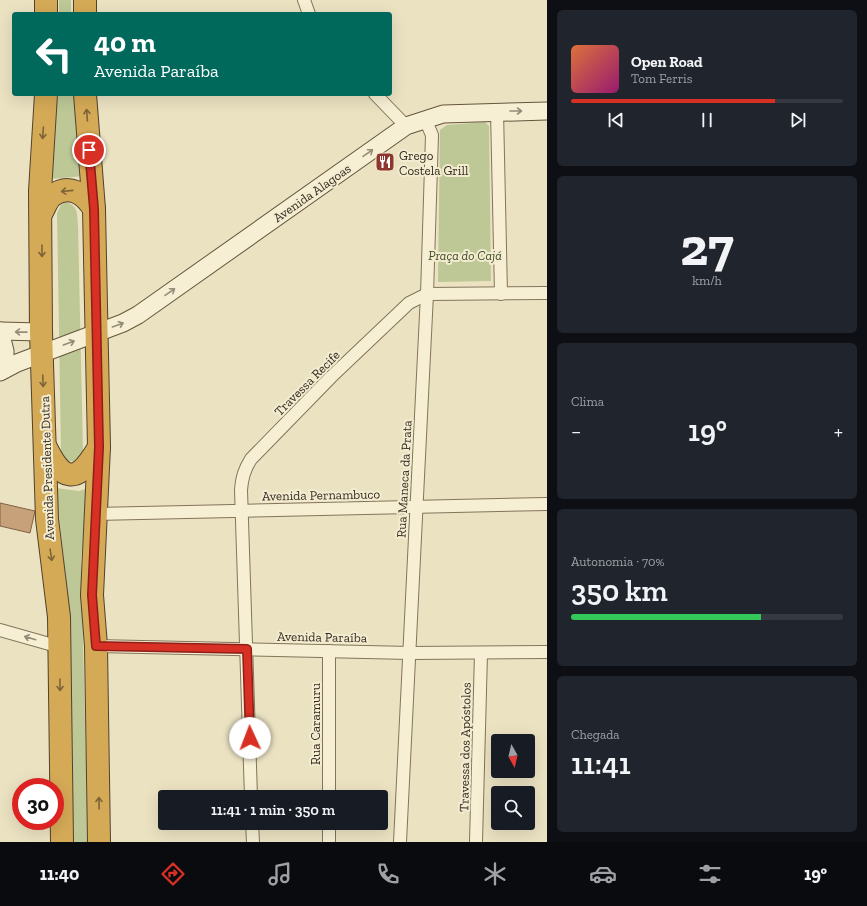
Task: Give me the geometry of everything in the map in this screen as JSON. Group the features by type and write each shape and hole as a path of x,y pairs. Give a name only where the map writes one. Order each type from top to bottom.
{"highway":[{"path":"46,0 46,12"},
{"path":"85,0 85,12"},
{"name":"Avenida Presidente Dutra","path":"46,96 41,184 42,342 47,519 57,596 60,647 62,842"},
{"path":"85,96 94,209 99,447 92,595 96,646 99,842"},
{"path":"42,212 51,196 68,190 75,191 83,195 94,209"},
{"path":"45,446 57,466 65,473 74,474 84,470 99,447"}],"street":[{"path":"304,0 308,12"},
{"path":"377,96 406,126"},
{"path":"497,111 501,294"},
{"name":"Avenida Alagoas","path":"3,371 42,342 96,333 123,323 138,315 406,126 443,114 497,111 547,111"},
{"name":"Rua Maneca da Prata","path":"400,842 427,294 432,135 425,119"},
{"path":"427,294 547,293"},
{"name":"Travessa Recife","path":"251,790 242,477 251,460 331,378 410,303 427,294"},
{"path":"3,371 5,351 0,331 42,342"},
{"name":"Avenida Pernambuco","path":"95,514 547,504"},
{"path":"0,630 60,647"},
{"name":"Avenida Paraíba","path":"96,646 329,651 481,653 547,652"},
{"name":"Rua Caramuru","path":"329,651 329,790"},
{"name":"Travessa dos Apóstolos","path":"476,842 481,653"},
{"path":"252,830 253,842"},
{"path":"329,830 329,842"}],"green space":[{"path":"59,0 71,0 71,12 59,12"},
{"path":"58,96 74,96 82,148 84,176 50,179"},
{"name":"Praça do Cajá","path":"485,122 489,126 491,281 438,282 440,130 447,125"},
{"path":"66,202 75,208 78,226 83,451 81,458 76,462 66,459 61,450 57,213 61,205"},
{"path":"56,488 79,491 88,488 81,559 88,842 73,842 69,606"}],"building":[{"path":"0,503 35,511 30,533 0,526"}],"place":[{"name":"Grego Costela Grill","path":"385,162"}],"route":[{"path":"89,150 94,209 99,447 92,595 96,646 247,649 250,738"}]}
